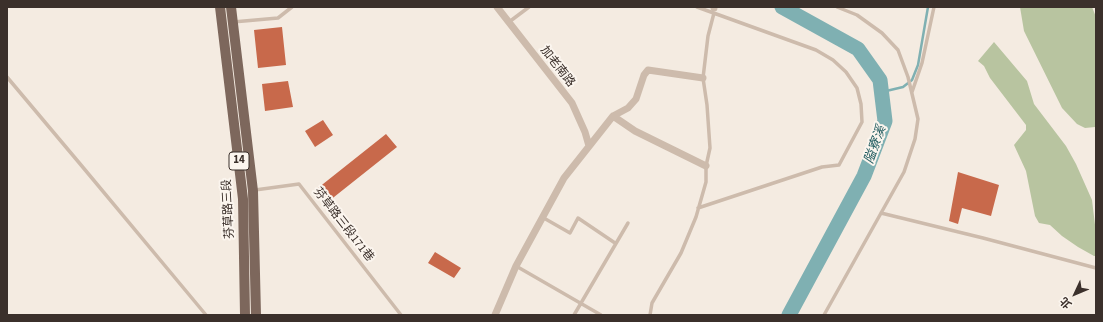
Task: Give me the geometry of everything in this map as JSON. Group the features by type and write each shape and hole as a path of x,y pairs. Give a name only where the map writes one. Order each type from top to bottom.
{"main road":[{"name":"芬草路三段","path":"220,7 243,199 246,315"},
{"name":"芬草路三段","path":"231,7 253,191 256,315"}],"street":[{"name":"加老南路","path":"497,7 572,103 585,132 589,146"},
{"path":"495,315 516,266 564,178 612,116 628,108 636,99 644,75 648,70 703,78"},
{"path":"612,116 635,131 706,166"}],"lane":[{"path":"233,22 278,18 292,7"},
{"path":"509,22 529,7"},
{"path":"697,7 714,9 816,50 833,60 846,72 856,88 861,104 862,122 839,165 822,167 698,208"},
{"path":"824,315 904,172 915,139 918,119 908,77 898,50 882,33 857,15 837,7"},
{"path":"912,93 922,62 934,7"},
{"path":"650,315 652,303 681,254 696,217 706,182 706,166 710,148 703,78 708,36 714,9"},
{"path":"7,77 206,315"},
{"name":"芬草路三段171巷","path":"253,191 299,184 401,315"},
{"path":"881,213 984,238 1096,268"},
{"path":"542,217 570,233 578,218 616,243"},
{"path":"574,315 628,223"},
{"path":"516,266 601,315"}],"green space":[{"path":"1020,7 1092,7 1096,17 1095,127 1085,128 1077,124 1062,108 1024,31"},
{"path":"994,42 1027,81 1034,104 1066,146 1076,164 1092,200 1096,233 1096,256 1078,247 1062,236 1050,225 1039,223 1035,216 1026,171 1014,145 1026,130 1026,125 990,78 984,66 978,61"}],"building":[{"path":"282,27 286,65 258,68 254,30"},
{"path":"288,81 293,107 265,111 262,84"},
{"path":"323,120 333,135 315,147 305,131"},
{"path":"386,134 397,147 329,201 318,188"},
{"path":"958,172 999,185 991,216 962,208 958,224 949,221"},
{"path":"435,252 461,268 454,278 428,263"}],"waterway":[{"name":"隘寮溪","path":"782,7 858,49 880,80 885,121 864,176 789,315"},
{"path":"882,92 903,87 912,80 918,65 928,7"}]}
